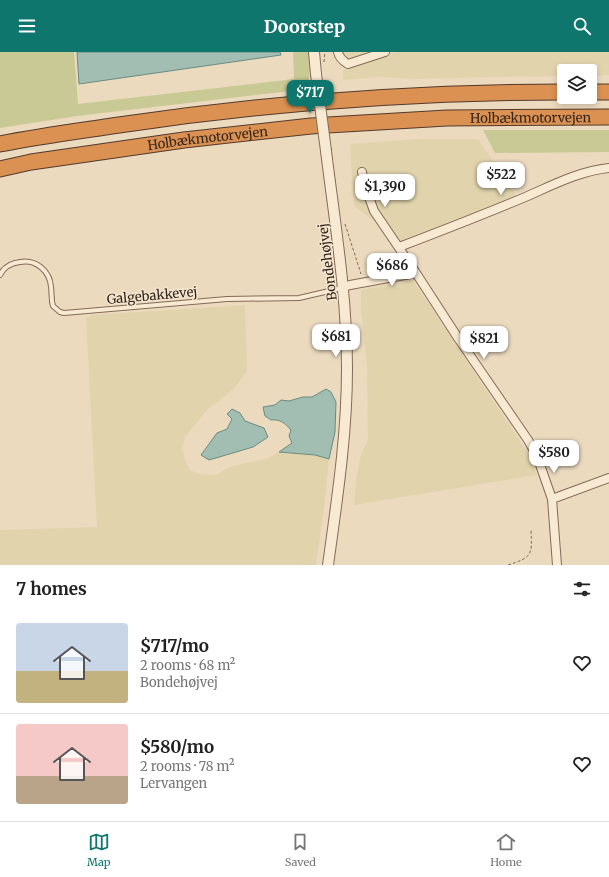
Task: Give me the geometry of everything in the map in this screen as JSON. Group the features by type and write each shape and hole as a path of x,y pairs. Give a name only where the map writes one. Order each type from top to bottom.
{"highway":[{"name":"Holbækmotorvejen","path":"0,144 28,138 181,116 309,102 446,94 557,92"},
{"name":"Holbækmotorvejen","path":"597,92 609,92"},
{"name":"Holbækmotorvejen","path":"0,169 31,162 184,140 311,126 447,118 609,117"}],"street":[{"name":"Bondehøjvej","path":"314,52 344,287 347,369 346,412 341,468 328,565"},
{"path":"338,52 338,56 348,64 385,52"},
{"path":"399,247 580,174 596,169 609,168"},
{"path":"362,172 365,186 374,211 416,272 444,318 528,440 537,456 552,499 557,565"},
{"path":"344,287 416,272"},
{"path":"552,499 609,478"}],"lane":[{"name":"Galgebakkevej","path":"0,275 3,269 14,262 26,261 38,264 49,279 53,306 60,312 64,313 227,299 299,298 344,287"}],"path":[{"path":"324,63 326,52"},
{"path":"344,223 364,282"},
{"path":"508,565 526,558 529,555 531,547 530,530"}],"shaded area":[{"path":"77,52 280,52 281,55 79,84"},
{"path":"341,52 375,52 359,58 351,59 343,55"},
{"path":"395,52 609,52 609,75 597,76 597,64 557,64 557,76 409,79 382,77 343,80 343,70"},
{"path":"418,139 478,139 517,197 402,242 354,206 350,144"},
{"path":"413,280 526,450 537,475 354,505 356,480 361,454 368,440 367,367 361,308 361,290"},
{"path":"245,305 247,371 235,388 207,410 185,437 182,449 190,470 200,474 216,475 230,467 268,458 279,452 315,455 329,459 316,565 0,565 0,530 97,527 86,318 92,315"},
{"path":"326,389 331,392 336,402 335,432 329,459 315,455 279,452 292,443 289,436 291,430 282,422 271,420 265,416 263,407 275,405 281,400 289,401 303,397 312,397"},
{"path":"232,409 240,413 245,421 264,428 268,437 253,447 209,460 201,455 217,433 227,429 232,419 227,414"}],"green space":[{"path":"0,52 74,52 78,104 294,79 293,52 309,52 310,68 308,89 77,116 0,128"},
{"path":"483,130 609,130 609,152 495,153"}]}
